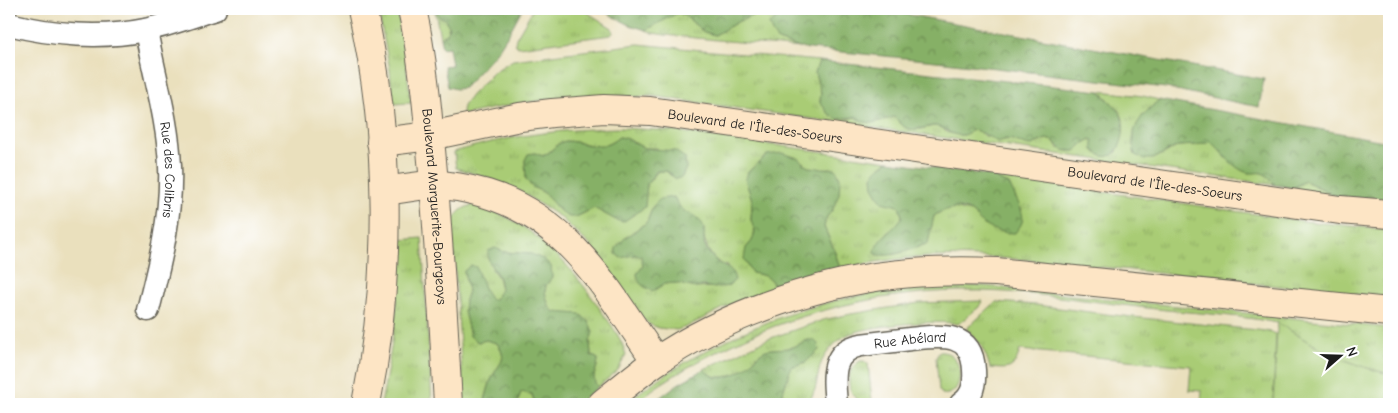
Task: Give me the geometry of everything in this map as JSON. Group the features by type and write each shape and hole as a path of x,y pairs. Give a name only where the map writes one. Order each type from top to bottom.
{"street":[{"path":"9,24 49,32 120,34 146,30 215,9"},
{"path":"362,9 374,76 385,191 381,295 366,404"},
{"name":"Boulevard Marguerite-Bourgeoys","path":"412,9 423,74 430,136 448,404"},
{"name":"Rue des Colibris","path":"146,30 166,127 170,167 170,198 165,241 148,310"},
{"name":"Boulevard de l'Île-des-Soeurs","path":"381,142 430,136 512,119 552,113 595,110 650,111 1340,210 1389,214"},
{"path":"385,191 434,185 474,190 499,198 536,216 571,245 589,264 656,361"},
{"path":"602,404 656,361 714,329 778,302 858,280 911,273 996,272 1389,312"},
{"name":"Rue Abélard","path":"836,404 835,368 840,356 850,349 861,345 945,336 963,344 971,354 973,361 974,385 970,396 961,404"}],"green space":[{"path":"378,9 396,9 402,32 411,103 393,104 390,70"},
{"path":"428,9 436,9 439,17 444,18 449,26 447,34 440,37 435,11 428,11"},
{"path":"436,9 522,9 496,53 464,88 456,89 448,87 444,66 452,65 449,47 442,48 440,37 447,34 449,26 444,18 439,17"},
{"path":"533,9 582,9 612,28 613,33 611,35 518,47 515,44 516,38"},
{"path":"599,9 769,9 739,21 715,35 704,32 684,15 678,13 646,30 630,25"},
{"path":"769,9 812,9 813,13 810,20 788,14 778,41 800,48 665,35 646,30 678,12 704,32 715,35 739,21"},
{"path":"812,9 877,9 1264,79 1259,107 1166,88 936,61 800,48 778,41 772,33 769,24 785,15 810,20 813,13"},
{"path":"638,44 819,61 815,73 821,92 820,102 848,119 855,117 870,122 894,117 906,128 921,129 934,126 942,127 946,132 964,135 971,130 978,131 985,136 1013,139 1029,146 1046,139 1054,141 1058,148 1075,151 1091,139 1099,155 1107,156 1117,152 1123,119 1119,110 1100,91 1143,96 1159,100 1142,116 1153,159 1179,146 1211,142 1229,160 1248,173 1258,172 1264,174 1275,185 652,96 561,98 463,115 463,106 472,94 495,71 513,60"},
{"path":"819,61 1100,91 1116,107 1122,118 1123,134 1121,142 1118,149 1108,156 1101,155 1093,150 1091,139 1075,151 1068,151 1060,148 1054,141 1046,139 1029,146 1014,140 998,142 975,131 958,135 937,126 909,129 904,127 894,117 873,123 864,122 855,117 837,119 828,113 820,102 821,92 815,73"},
{"path":"1159,100 1389,142 1389,199 1340,197 1305,181 1293,188 1275,185 1270,178 1262,173 1251,173 1241,170 1211,142 1178,146 1153,159 1145,159 1135,155 1133,137 1137,124"},
{"path":"621,128 675,131 888,161 876,170 882,202 899,206 902,216 898,225 887,233 893,255 927,243 934,216 942,210 953,208 971,212 984,225 1008,233 1022,210 1009,184 994,176 1303,221 1389,230 1389,298 1122,269 981,257 910,258 840,269 824,227 826,218 833,209 831,168 817,169 808,167 798,158 767,155 748,172 745,179 752,200 751,220 755,232 752,241 746,248 752,273 763,275 769,279 774,288 734,303 686,327 677,330 658,328 643,319 620,284 590,245 560,217 518,190 456,168 454,152 475,146 537,134","holes":["619,137 626,138 644,148 657,148 671,176 666,171 658,171 647,184 646,192 616,220 594,208 576,217 562,213 543,192 532,187 526,179 525,160 535,153 542,156 566,141 600,146 609,144","674,197 680,210 699,220 710,254 720,263 727,266 728,286 696,288 675,283 664,284 652,291 637,274 643,266 642,256 633,255 625,238 647,222 653,206 660,199"]},
{"path":"619,137 626,138 644,148 675,151 685,158 686,168 682,177 676,179 666,171 657,171 647,184 645,207 623,222 594,208 576,217 569,217 562,213 543,192 532,187 526,179 525,160 528,154 535,153 543,156 560,143 566,141 600,146 609,144"},
{"path":"782,153 798,158 808,167 836,169 840,178 839,194 833,209 826,218 824,227 840,269 774,288 769,279 763,275 752,273 744,259 746,248 752,241 755,232 751,220 752,200 745,179 748,172 767,155"},
{"path":"888,161 994,176 1009,184 1021,209 1023,218 1021,223 1015,233 1007,233 992,229 983,224 971,212 956,208 951,209 942,211 934,216 928,243 894,254 875,254 878,243 902,216 899,206 882,202 873,187 872,176 876,170"},
{"path":"1305,181 1340,197 1294,188"},
{"path":"674,197 683,210 695,216 702,223 706,248 716,261 732,272 735,280 728,286 715,288 703,286 696,288 675,283 664,284 653,291 640,283 637,274 643,266 641,256 633,255 621,258 616,254 616,248 625,238 647,222 653,206 660,199"},
{"path":"474,205 514,221 548,246 590,294 613,328 626,355 618,370 598,387 594,379 598,359 591,355 590,342 549,307 545,292 546,285 519,253 505,252 492,269 498,277 501,289 496,298 491,300 464,271 468,291 464,311 470,336 478,342 486,340 497,343 503,358 490,383 485,401 486,404 464,404 452,224 460,211"},
{"path":"422,238 432,404 381,404 395,323 400,240"},
{"path":"495,248 505,252 531,254 545,260 551,266 552,277 546,285 545,292 549,307 554,312 580,314 589,322 593,332 590,342 591,355 598,359 594,380 598,387 577,404 535,404 532,394 521,392 517,404 486,404 489,386 503,358 497,343 486,340 478,342 470,336 464,311 468,291 464,271 471,265 476,267 486,293 491,300 496,298 501,289 500,281 488,256 488,251"},
{"path":"951,286 984,286 1389,328 1389,374 1328,354 1278,323 1241,317 1163,310 1052,296 955,291 892,296 852,303 792,320 722,349 672,377 638,400 624,404 651,384 709,349 771,321 835,301 868,294"},
{"path":"982,301 979,307 958,324 934,322 902,324 869,329 843,337 823,359 813,395 804,404 773,404 780,402 791,367 806,362 807,340 791,347 763,351 749,365 726,377 714,376 704,369 768,339 823,320 919,303"},
{"path":"996,302 1266,331 1276,334 1273,404 1201,404 1202,391 1189,390 1191,366 1020,350 1016,362 1010,367 1002,369 990,368 975,337 966,329"},
{"path":"1278,323 1328,354 1389,374 1389,404 1273,404"},
{"path":"807,340 814,340 818,344 819,350 806,362 791,367 780,402 773,404 651,404 678,384 704,369 714,376 726,377 749,365 763,351 791,347"},
{"path":"939,352 948,353 955,358 958,366 959,382 950,394 942,394 939,390 936,358"},
{"path":"860,361 868,364 872,401 866,403 860,402 855,397 849,384 849,376 853,368"},
{"path":"521,392 532,394 535,404 517,404"}]}
